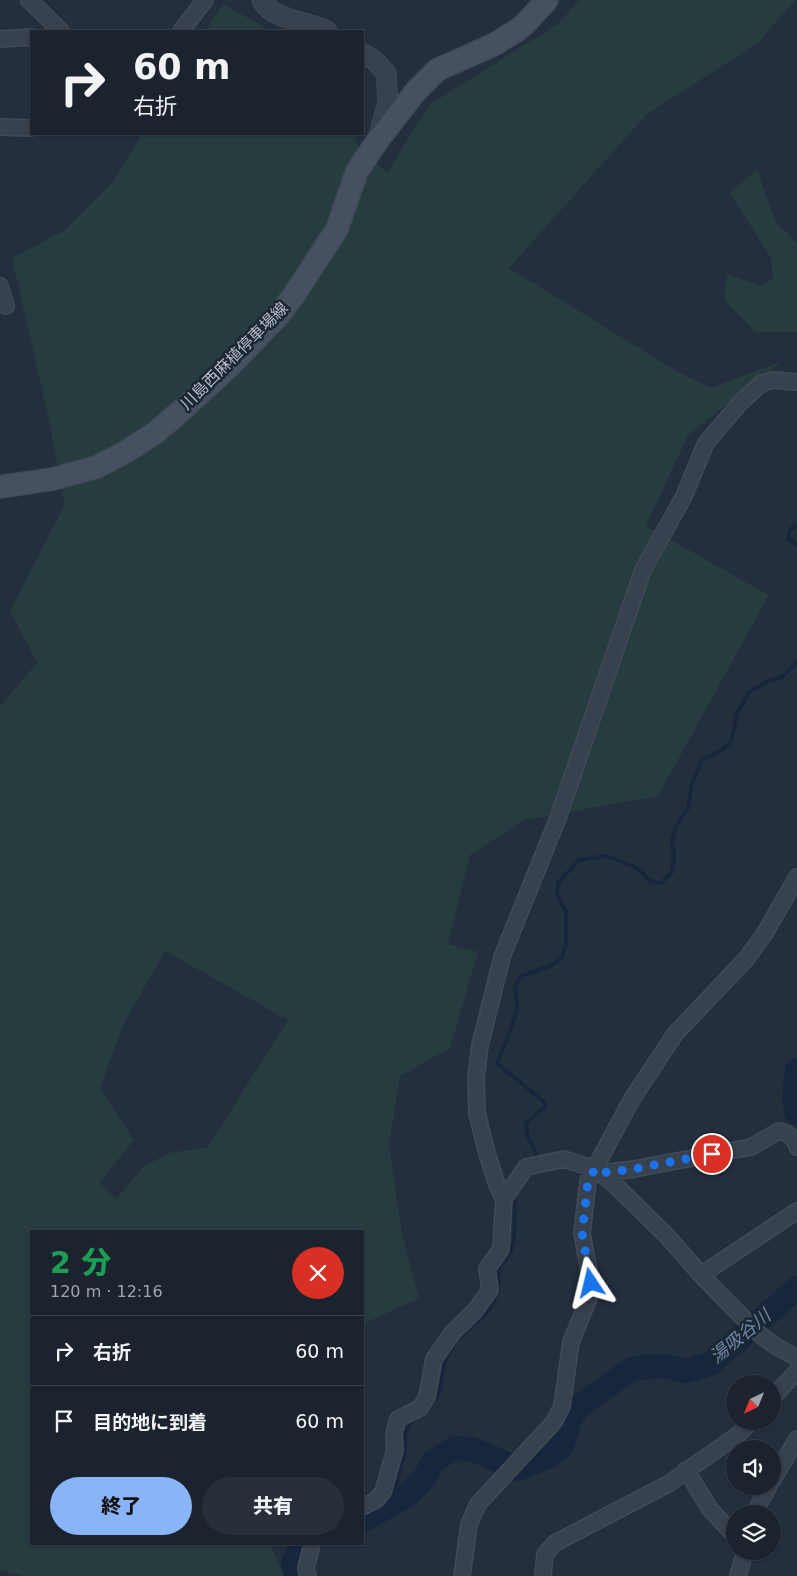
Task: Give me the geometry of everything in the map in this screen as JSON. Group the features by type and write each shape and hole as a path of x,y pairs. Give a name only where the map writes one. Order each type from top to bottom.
{"main road":[{"name":"川島西麻植停車場線","path":"0,487 53,479 97,467 155,433 182,410 229,367 279,315 294,295 337,229 357,170 416,91 438,70 493,45 516,32 547,0"}],"street":[{"path":"29,0 55,29"},
{"path":"182,30 205,0"},
{"path":"262,0 274,13 325,30"},
{"path":"0,39 30,37"},
{"path":"364,54 374,60 386,73 388,102 378,140"},
{"path":"0,127 30,128"},
{"path":"0,286 6,306"},
{"path":"364,1506 376,1500 383,1492 395,1450 394,1434 398,1419 420,1408 427,1397 434,1359 453,1332 474,1312 490,1290 488,1269 501,1249 504,1199 486,1150 477,1113 476,1078 480,1045 502,957 558,818 643,570 684,496 706,443 741,402 762,383 773,380 797,382"},
{"path":"462,1576 469,1524 478,1504 554,1422 562,1406 571,1342 589,1298 591,1283 582,1233 588,1181 597,1171 632,1099 675,1034 746,958 765,933 797,878"},
{"path":"597,1171 634,1169 751,1147 779,1131 790,1133 797,1147"},
{"path":"504,1199 526,1167 564,1159 597,1171 668,1236 700,1276 754,1328 774,1345 797,1358"},
{"path":"700,1276 797,1211"},
{"path":"781,1388 797,1371"},
{"path":"543,1576 544,1554 555,1543 668,1484 743,1430"},
{"path":"781,1466 797,1439"},
{"path":"686,1470 710,1509 726,1526"},
{"path":"308,1576 306,1568 312,1545"},
{"path":"738,1576 743,1560"}],"green space":[{"path":"579,0 795,0 759,42 646,115 509,268 678,372 711,388 782,361 688,435 646,526 769,595 658,796 524,820 470,855 448,944 478,952 450,1048 400,1076 389,1145 402,1234 419,1298 364,1324 364,1230 30,1230 30,1545 270,1545 284,1576 23,1576 0,1570 0,706 37,663 10,611 65,504 47,412 12,258 65,230 113,182 141,135 355,135 356,144 387,173 429,105 559,23","holes":["165,951 288,1020 208,1147 169,1153 143,1167 116,1199 99,1183 134,1140 100,1088 123,1025"]},
{"path":"223,4 269,30 207,30"},
{"path":"757,170 776,223 797,243 797,332 755,332 724,300 727,274 762,286 773,278 771,258 730,193"}],"waterway":[{"path":"797,526 790,529 788,539 797,545"},
{"path":"537,1156 527,1134 526,1123 545,1108 544,1102 497,1063 511,1029 517,1008 515,986 522,976 550,966 561,959 566,945 566,911 557,895 558,883 579,860 607,856 637,868 650,881 661,883 672,872 674,856 672,841 676,826 688,808 692,783 702,760 722,750 731,742 737,714 749,692 768,681 782,677 797,662"},
{"name":"湯吸谷川","path":"797,1070 794,1099 797,1113"},
{"path":"425,1412 439,1393 444,1363 455,1342 490,1309 498,1292 499,1267 509,1255 514,1241 515,1193"},
{"name":"湯吸谷川","path":"364,1520 408,1495 425,1477 433,1461 455,1448 470,1449 518,1469 548,1457 562,1446 571,1418 578,1407 633,1368 665,1366 687,1371 712,1363 797,1288"},
{"path":"391,1503 405,1451 405,1432 417,1417"},
{"name":"湯吸谷川","path":"297,1576 293,1564 302,1545"}],"route":[{"path":"591,1283 582,1233 588,1181 595,1169 600,1173 634,1169 712,1154"}]}
